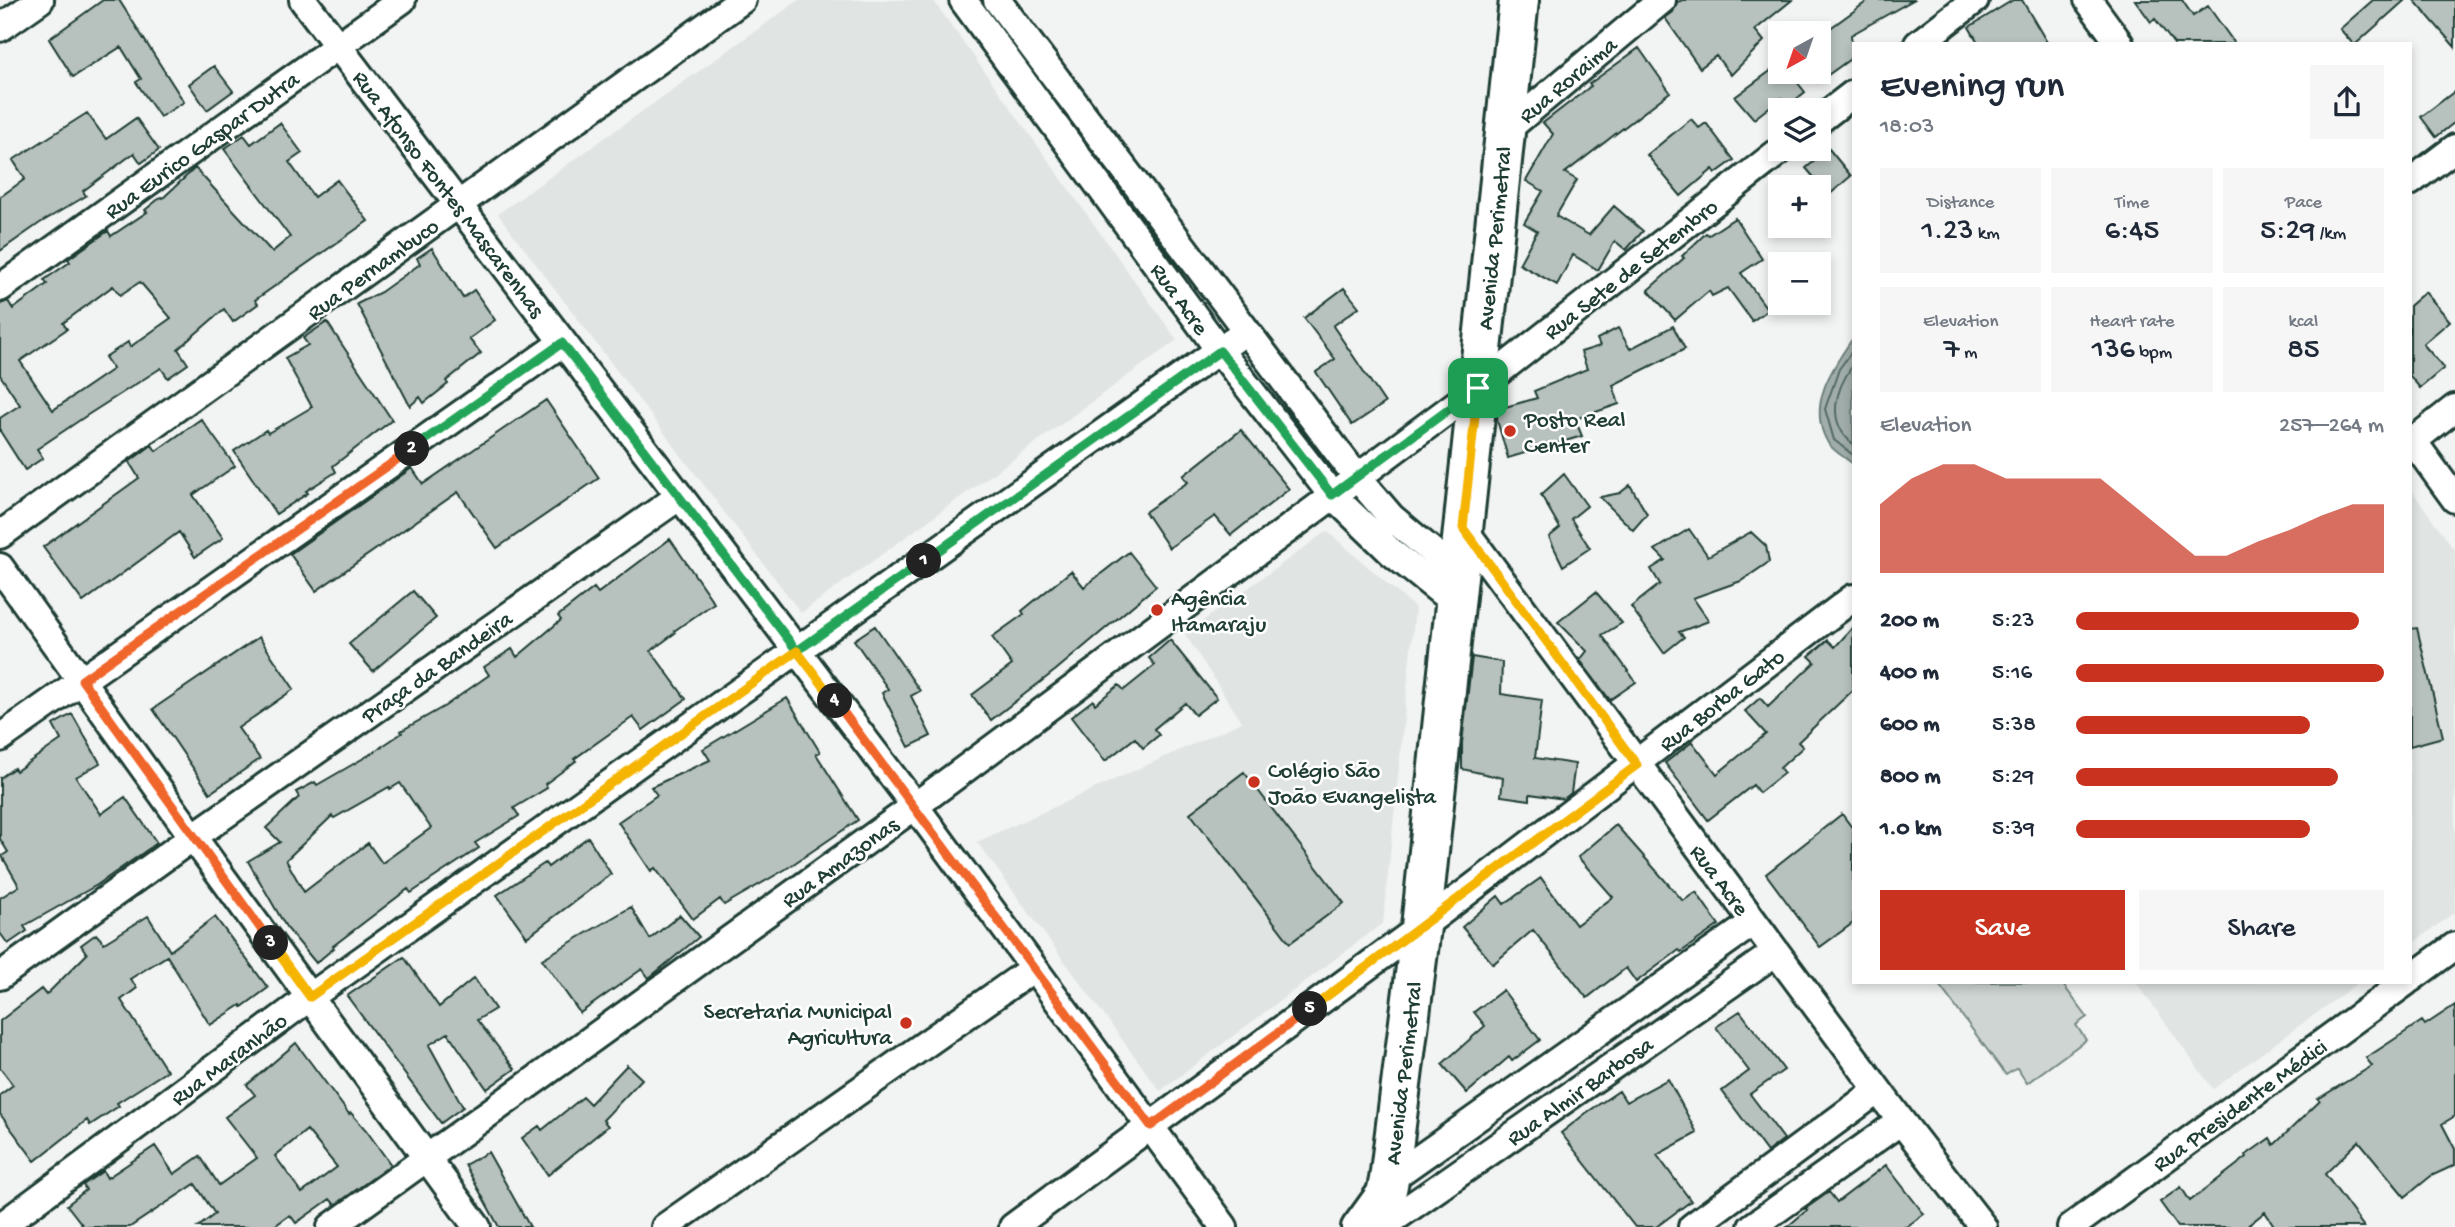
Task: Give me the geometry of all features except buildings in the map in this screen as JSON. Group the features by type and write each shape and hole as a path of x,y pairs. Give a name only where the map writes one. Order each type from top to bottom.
{"main road":[{"name":"Avenida Perimetral","path":"1381,1227 1421,928 1519,0"}],"street":[{"path":"0,28 40,0"},
{"name":"Rua Afonso Fontes Mascarenhas","path":"303,0 915,806 1224,1227"},
{"name":"Rua Eurico Gaspar Dutra","path":"0,288 402,0"},
{"name":"Rua Pernambuco","path":"0,535 742,0"},
{"name":"Rua Acre","path":"963,0 1220,351 1332,495 1391,552 1457,588"},
{"name":"Rua Acre","path":"997,0 1356,477 1457,588"},
{"name":"Rua Roraima","path":"1505,131 1662,0"},
{"path":"1921,42 1975,0"},
{"path":"2088,0 2119,42"},
{"path":"1831,111 1852,95"},
{"path":"2412,180 2455,148"},
{"name":"Rua Sete de Setembro","path":"1478,388 1768,160"},
{"name":"Rua Maranhão","path":"0,1227 310,997 1246,331"},
{"path":"0,738 562,343"},
{"name":"Rua Amazonas","path":"331,1227 915,806 1478,388"},
{"path":"2412,438 2455,408"},
{"path":"2412,440 2455,499"},
{"name":"Praça da Bandeira","path":"0,976 193,837 680,496"},
{"name":"Rua Acre","path":"1463,528 1900,1121 1983,1227"},
{"path":"0,567 477,1227"},
{"name":"Rua Borba Gato","path":"1013,1227 1421,928 1852,599"},
{"name":"Rua Almir Barbosa","path":"1354,1227 1389,1180 1754,922"},
{"name":"Rua Presidente Médici","path":"2412,977 2455,946"},
{"name":"Rua Almir Barbosa","path":"1381,1227 1776,952"},
{"path":"665,1227 1034,968"},
{"name":"Rua Presidente Médici","path":"2071,1227 2403,984"},
{"path":"1692,1227 1878,1090"},
{"path":"1752,1227 1900,1121"}],"shaded area":[{"path":"799,0 933,0 1177,340 801,613 498,214"},
{"path":"2412,491 2455,551 2455,912 2412,944"},
{"name":"Colégio São João Evangelista","path":"1327,531 1415,608 1383,923 1160,1091 977,842 1242,722 1185,634"},
{"path":"1938,984 2062,984 2087,1017 2076,1025 2086,1040 2027,1083 2017,1068 2006,1075"},
{"path":"2137,984 2356,984 2213,1089"}],"water":[{"path":"1852,340 1852,463 1828,443 1822,429 1821,401 1824,388"}],"place":[{"name":"Posto Real Center","path":"1510,431"},
{"name":"Agência Itamaraju","path":"1157,610"},
{"name":"Colégio São João Evangelista","path":"1254,782"},
{"name":"Secretaria Municipal Agricultura","path":"906,1023"}],"route":[{"path":"1478,388 1332,495 1220,351 797,651 562,343 82,680 310,997 797,651 1151,1126 1637,765 1463,528 1478,388"}]}
